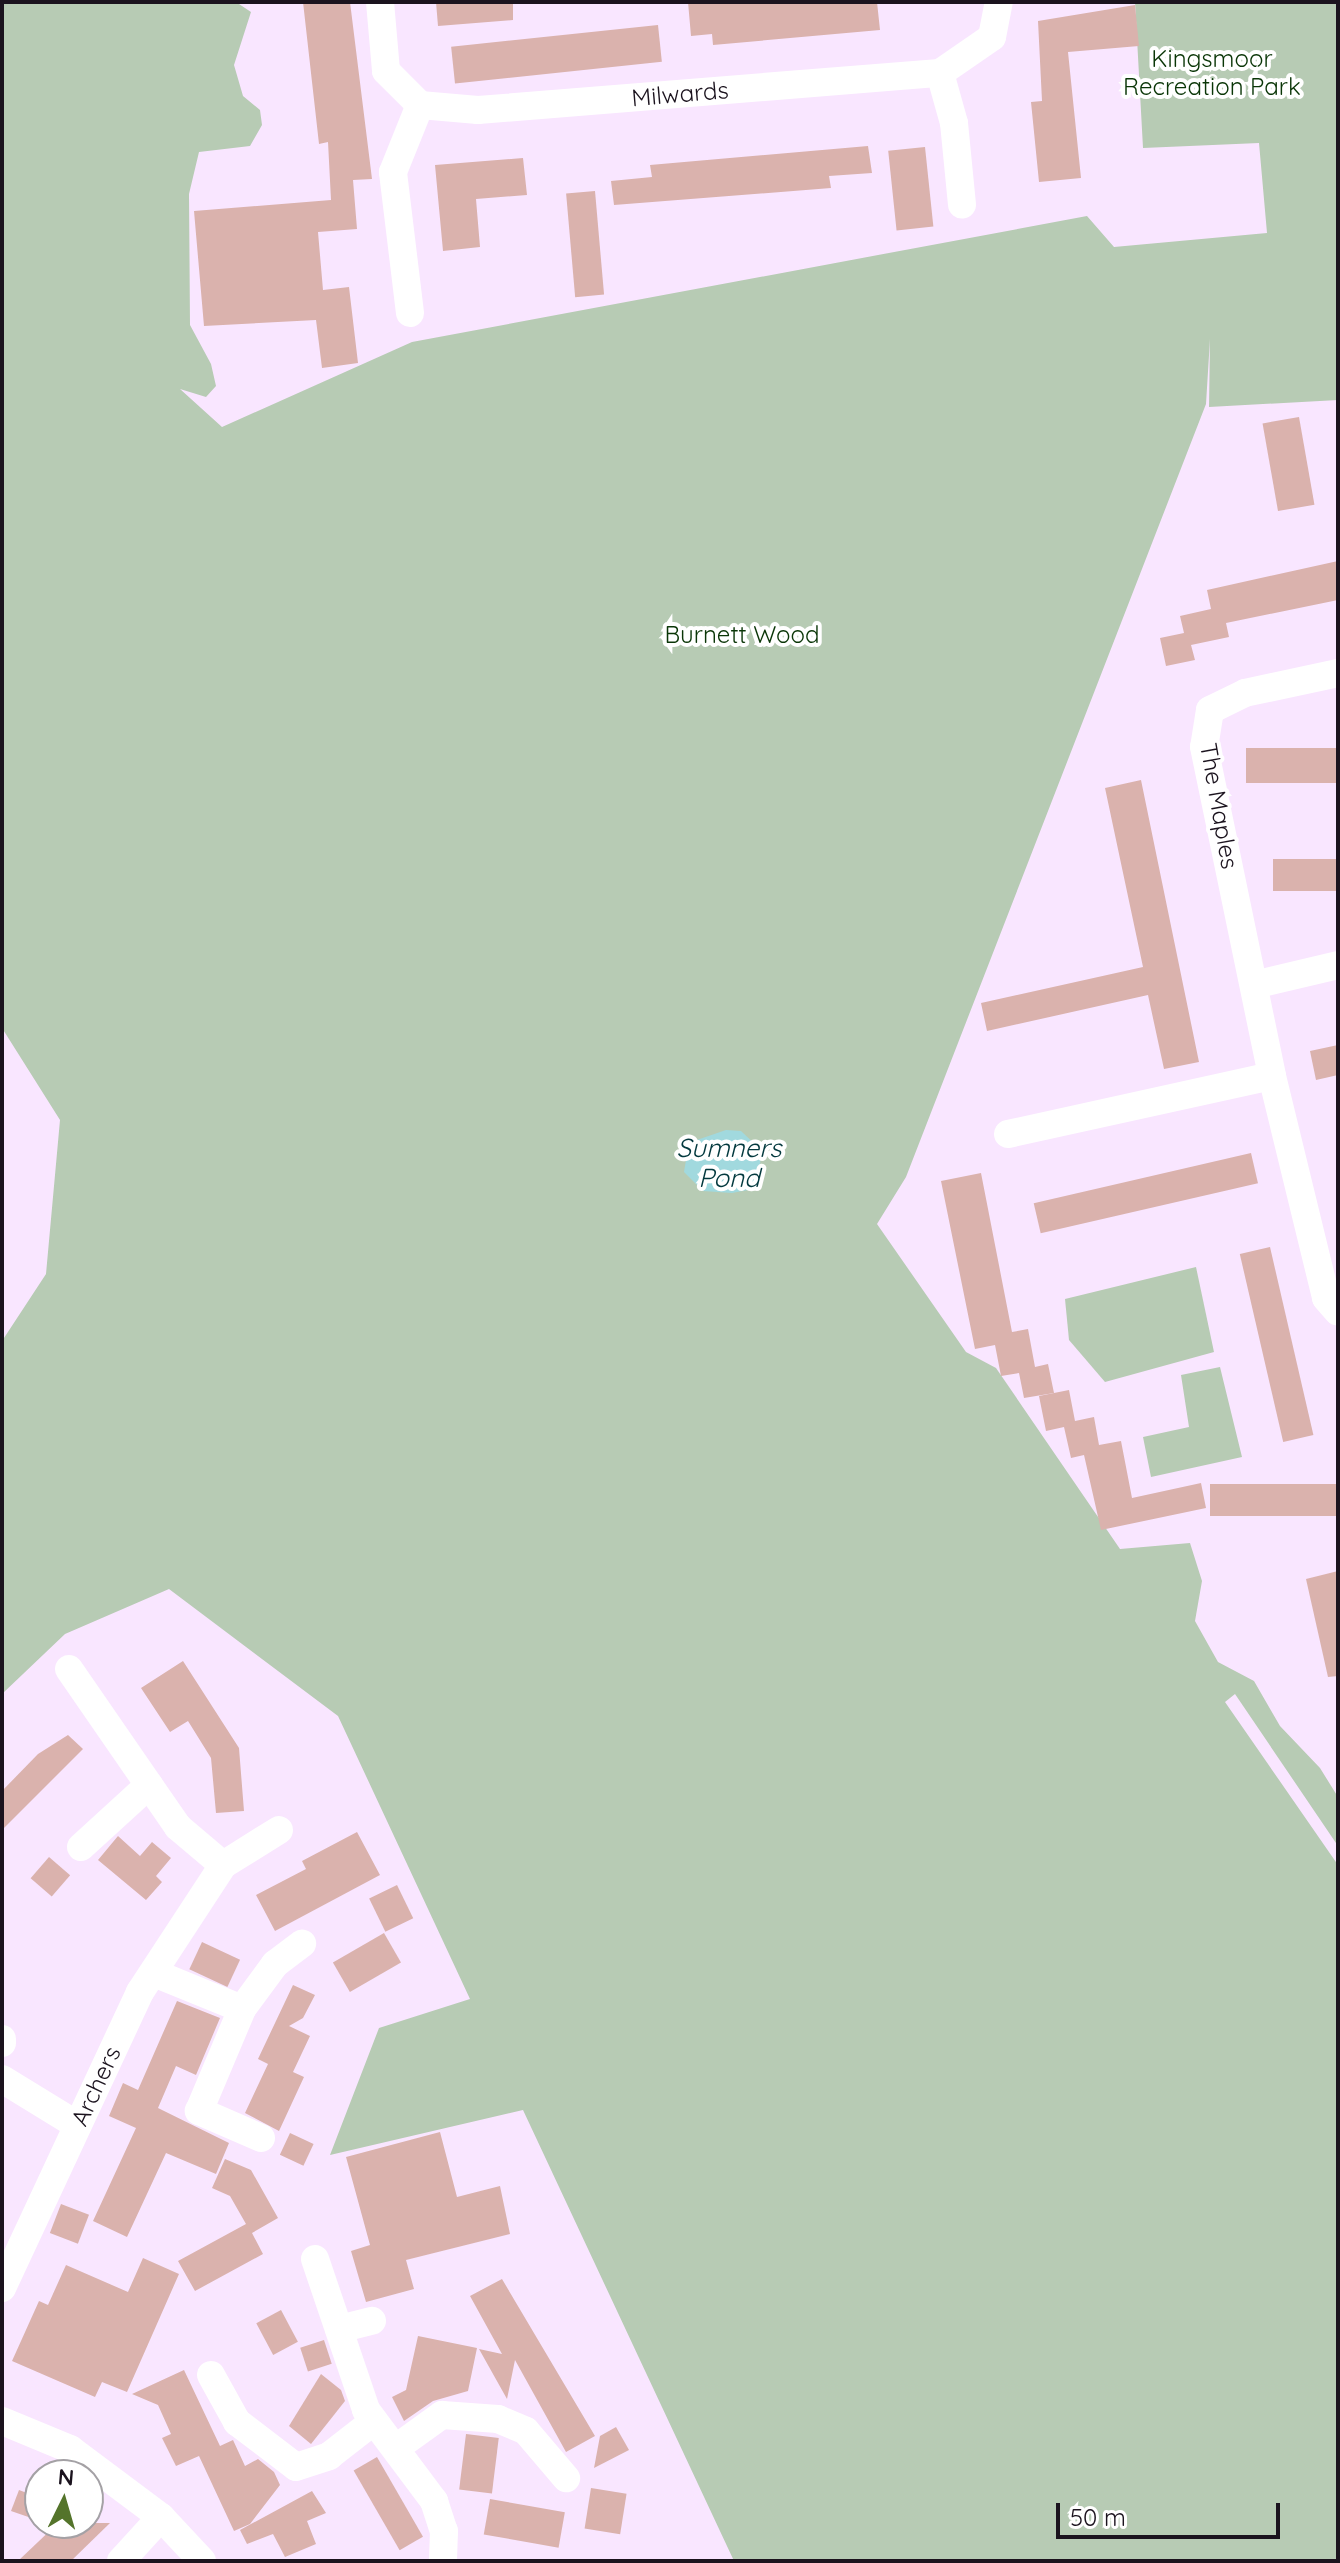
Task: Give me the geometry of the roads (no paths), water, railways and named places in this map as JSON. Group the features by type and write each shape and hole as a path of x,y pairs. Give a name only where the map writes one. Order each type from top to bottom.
{"street":[{"path":"380,2 386,71 420,105 393,172 410,313"},
{"path":"962,205 954,123 940,73 992,37 999,2"},
{"name":"Milwards","path":"420,105 478,110 940,73"},
{"name":"The Maples","path":"1338,673 1245,693 1210,710 1204,747 1272,1076 1326,1298 1338,1312"},
{"path":"1254,985 1338,965"},
{"path":"1008,1134 1272,1076"},
{"path":"69,1669 178,1827 223,1865 279,1830"},
{"path":"81,1847 149,1785"},
{"name":"Archers","path":"2,2288 77,2125 154,1973 223,1865"},
{"path":"261,2138 199,2111 242,2009 275,1964 302,1944"},
{"path":"154,1973 242,2009"},
{"path":"2,2079 77,2125"},
{"path":"315,2259 366,2410 434,2501 444,2531 443,2561"},
{"path":"339,2329 372,2321"},
{"path":"211,2375 237,2422 296,2467 329,2456 374,2421"},
{"path":"396,2448 442,2415 498,2419 526,2431 566,2478"},
{"path":"2,2421 70,2449 161,2517 202,2561"},
{"path":"121,2561 161,2517"}],"water":[{"name":"Sumners Pond","path":"726,1130 741,1131 761,1150 759,1181 748,1190 732,1193 703,1191 684,1172 687,1154 694,1141"}],"park label":[{"name":"Kingsmoor Recreation Park","path":"1212,73"},
{"name":"Burnett Wood","path":"742,635"}]}
